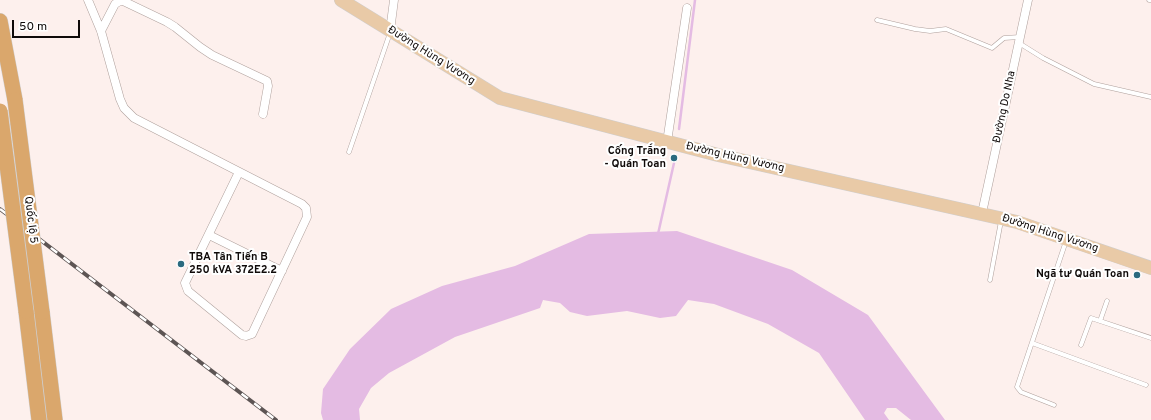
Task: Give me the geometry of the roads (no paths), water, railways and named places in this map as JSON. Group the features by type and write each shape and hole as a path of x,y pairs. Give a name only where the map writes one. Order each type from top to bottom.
{"highway":[{"name":"Quốc lộ 5","path":"0,21 15,100 55,420"},
{"name":"Quốc lộ 5","path":"0,111 39,420"}],"main road":[{"name":"Đường Hùng Vương","path":"340,0 500,98 726,157 1002,218 1067,238 1151,268"}],"street":[{"path":"88,0 101,31 120,99 124,108 134,118 302,204 306,208 307,217 250,336 242,335 188,291 186,287 186,278 239,172"},
{"path":"390,31 394,0"},
{"name":"Đường Do Nha","path":"982,214 1028,0"},
{"path":"101,31 115,4 120,1 123,1 175,26 212,55 267,81 268,86 263,114"},
{"path":"667,142 687,8"},
{"path":"208,235 282,271"}],"lane":[{"path":"878,20 923,30 946,29 992,48 1004,38 1019,40 1043,58 1094,84 1151,97"},
{"path":"349,152 390,31"},
{"path":"990,280 1002,218"},
{"path":"1054,405 1021,392 1018,387 1067,238"},
{"path":"1100,321 1107,301"},
{"path":"1081,345 1091,318 1151,338"},
{"path":"1032,343 1146,385"}],"waterway":[{"path":"679,129 695,0"},
{"path":"658,234 674,163"}],"railway":[{"path":"0,209 276,420"}],"place":[{"name":"Cống Trắng - Quán Toan","path":"674,158"},
{"name":"TBA Tân Tiến B 250 kVA 372E2.2","path":"181,264"},
{"name":"Ngã tư Quán Toan","path":"1137,275"}]}
